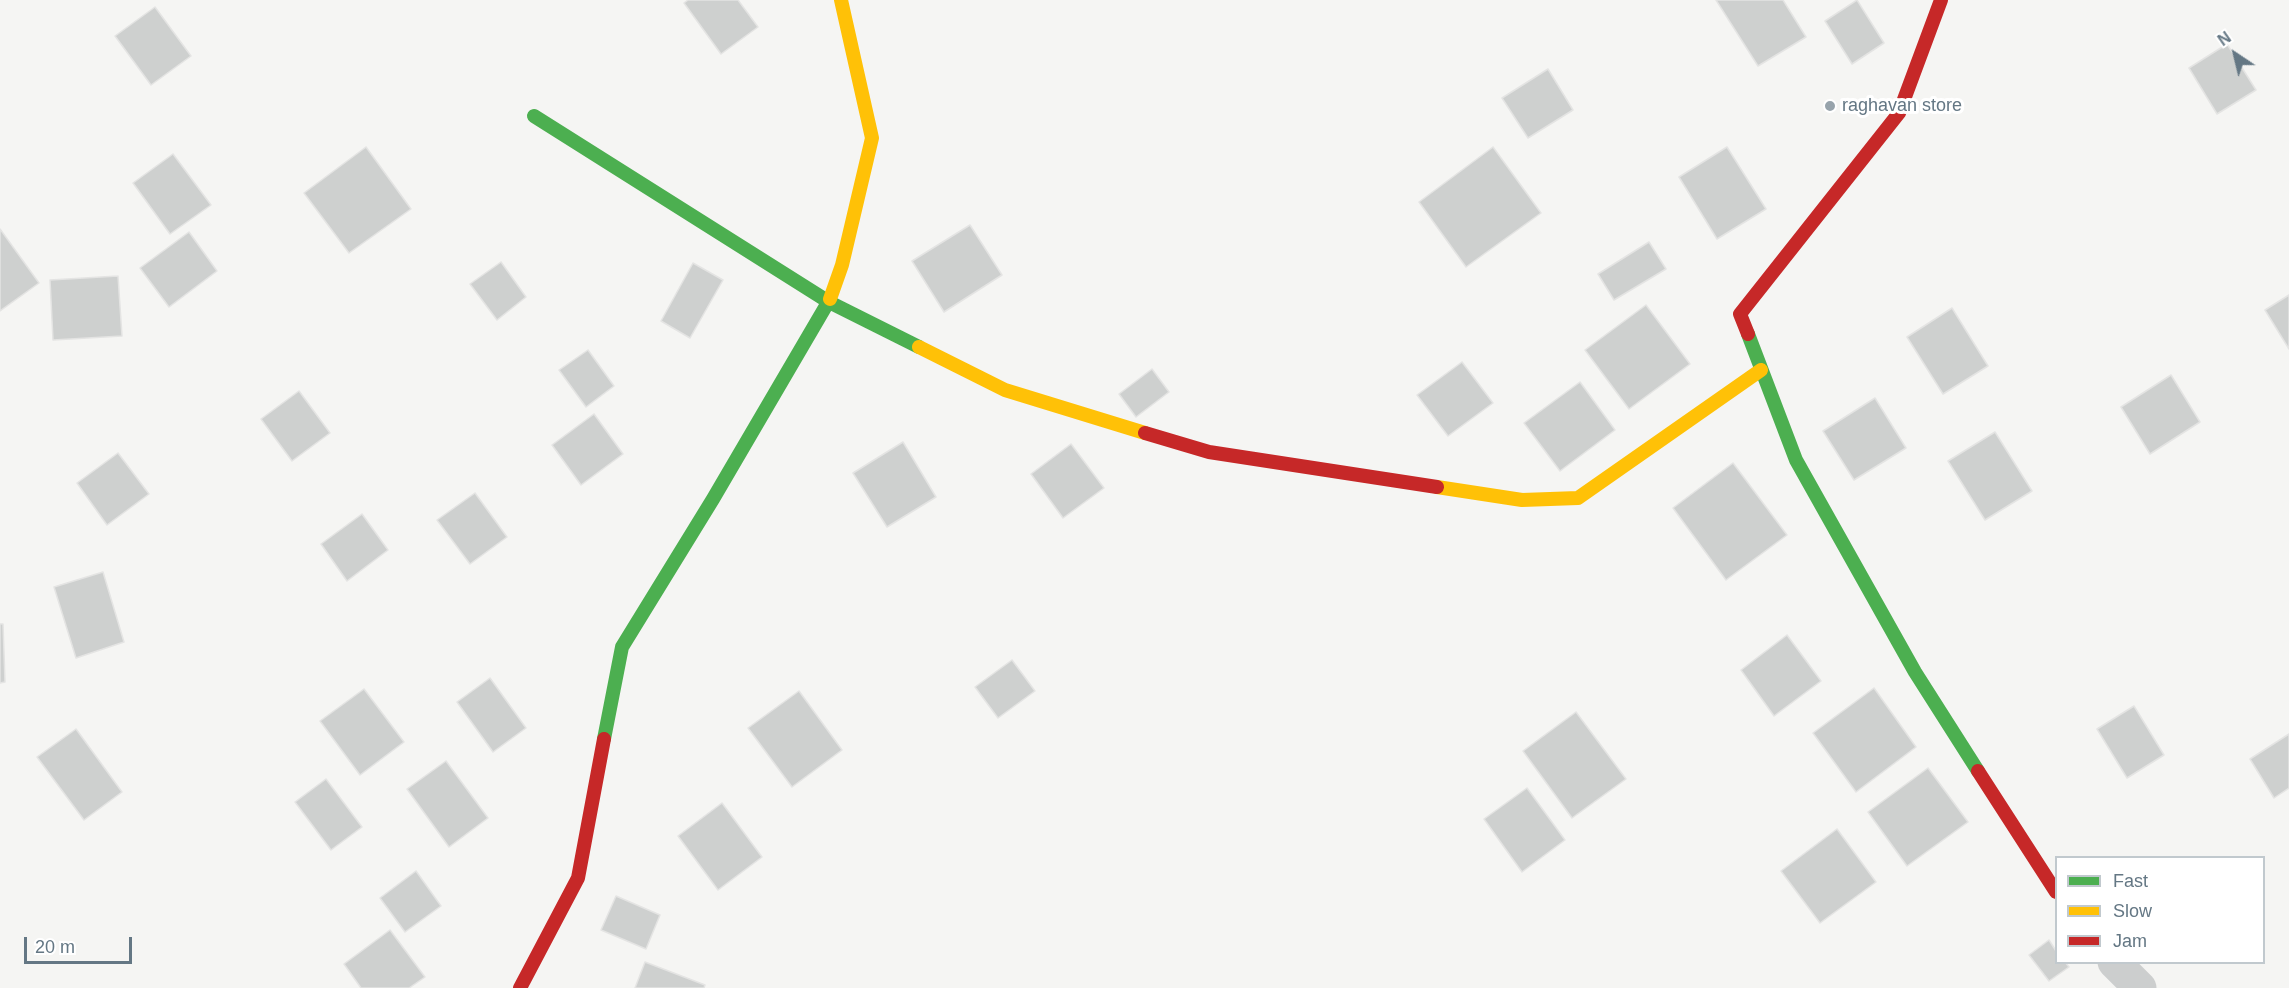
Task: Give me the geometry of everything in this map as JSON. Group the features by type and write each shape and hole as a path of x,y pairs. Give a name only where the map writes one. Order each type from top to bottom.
{"street":[{"path":"520,988 578,878 622,647 829,302 842,265 872,138 841,0"},
{"path":"1941,0 1899,113 1740,314 1796,460 1915,672 2055,891"},
{"path":"534,116 829,302 1005,390 1209,452 1522,500 1578,498 1761,370"},
{"path":"2115,964 2139,988"}],"building":[{"path":"688,0 738,0 758,27 721,54 684,3"},
{"path":"1716,0 1783,0 1806,37 1758,66"},
{"path":"1857,0 1884,43 1852,64 1825,21"},
{"path":"155,7 191,56 151,85 115,36"},
{"path":"2227,44 2256,90 2217,114 2189,68"},
{"path":"1548,69 1573,110 1528,138 1502,98"},
{"path":"366,147 411,209 349,253 304,193"},
{"path":"1493,147 1541,213 1466,267 1419,202"},
{"path":"1727,147 1766,209 1717,239 1679,177"},
{"path":"173,154 211,205 170,234 133,183"},
{"path":"970,225 1002,275 944,312 912,261"},
{"path":"0,229 39,283 0,311"},
{"path":"189,232 217,271 169,307 140,268"},
{"path":"1649,242 1666,269 1614,300 1598,274"},
{"path":"501,262 526,297 497,320 470,284"},
{"path":"693,263 723,280 690,338 661,321"},
{"path":"118,276 122,336 53,340 50,280"},
{"path":"2289,295 2289,349 2265,310"},
{"path":"1646,305 1690,364 1629,409 1585,350"},
{"path":"1952,308 1988,366 1943,394 1907,337"},
{"path":"588,350 614,386 586,407 559,370"},
{"path":"1462,362 1493,403 1448,436 1417,395"},
{"path":"1152,369 1169,392 1136,417 1119,394"},
{"path":"2171,375 2200,422 2150,454 2121,407"},
{"path":"1580,382 1615,430 1560,471 1524,423"},
{"path":"299,391 330,433 292,461 261,419"},
{"path":"1875,398 1906,448 1854,480 1823,431"},
{"path":"594,414 623,454 581,485 552,445"},
{"path":"1995,432 2032,491 1985,520 1948,461"},
{"path":"903,442 936,497 887,527 853,473"},
{"path":"1071,444 1104,488 1063,518 1031,474"},
{"path":"118,453 149,494 107,525 77,483"},
{"path":"1733,463 1787,535 1726,580 1673,508"},
{"path":"475,493 507,537 470,564 437,520"},
{"path":"362,514 388,550 347,581 321,544"},
{"path":"103,572 124,642 76,658 54,587"},
{"path":"0,624 3,624 5,682 0,683"},
{"path":"1787,635 1821,681 1774,716 1741,670"},
{"path":"1012,660 1035,691 998,718 975,687"},
{"path":"490,678 526,728 493,752 457,702"},
{"path":"1874,688 1916,747 1856,792 1813,733"},
{"path":"364,689 404,742 360,775 320,721"},
{"path":"799,691 842,750 792,787 748,728"},
{"path":"2134,706 2164,755 2127,778 2097,729"},
{"path":"1576,712 1626,779 1572,818 1523,751"},
{"path":"76,729 122,792 84,820 37,757"},
{"path":"2289,734 2289,788 2274,798 2250,759"},
{"path":"446,761 488,818 449,847 407,789"},
{"path":"1928,768 1968,822 1907,866 1868,812"},
{"path":"326,779 362,827 331,850 295,802"},
{"path":"1527,788 1565,840 1522,872 1484,819"},
{"path":"722,803 762,857 718,890 678,836"},
{"path":"1837,829 1876,882 1820,923 1781,871"},
{"path":"416,871 441,906 405,932 380,898"},
{"path":"616,896 660,915 646,949 601,930"},
{"path":"390,930 425,977 409,988 361,988 344,964"},
{"path":"2049,940 2055,949 2055,964 2067,964 2069,967 2049,981 2029,955"},
{"path":"645,962 705,985 704,988 635,988"}],"traffic: fast":[{"path":"534,116 829,302 919,347"},
{"path":"604,739 622,647 713,499 830,299"},
{"path":"1748,334 1796,460 1915,672 1978,771"}],"traffic: slow":[{"path":"830,299 842,265 872,138 841,0"},
{"path":"919,347 1005,390 1145,433"},
{"path":"1437,487 1522,500 1578,498 1761,370"}],"traffic: jam":[{"path":"1748,334 1740,314 1899,113 1941,0"},
{"path":"1145,433 1209,452 1437,487"},
{"path":"520,988 578,878 604,739"},
{"path":"1978,771 2055,890"}],"place":[{"name":"raghavan store","path":"1830,106"}]}
